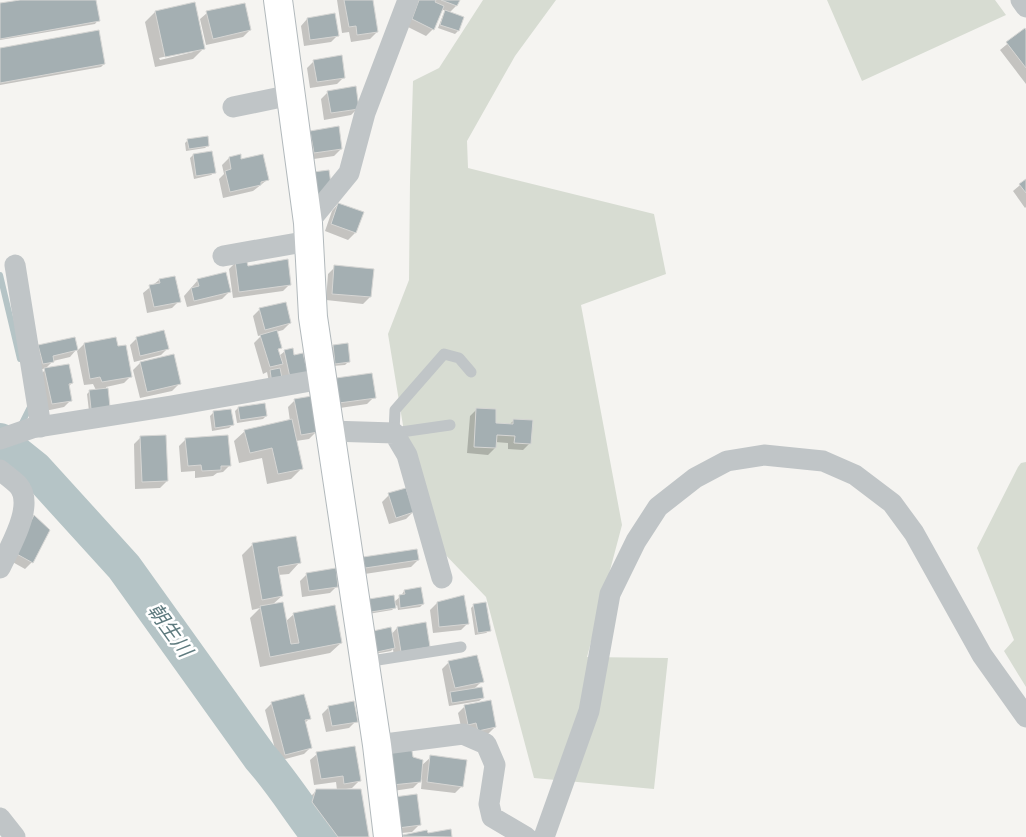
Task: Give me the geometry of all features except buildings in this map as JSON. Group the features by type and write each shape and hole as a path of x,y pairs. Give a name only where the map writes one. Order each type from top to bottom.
{"street":[{"path":"278,0 308,232 313,317 377,745 388,837"},
{"path":"223,256 308,232 349,173 365,113 408,0"},
{"path":"1021,0 1026,7"},
{"path":"233,107 291,95"},
{"path":"15,265 37,428"},
{"path":"0,439 37,428 322,379"},
{"path":"330,431 394,433 408,455 442,578"},
{"path":"544,837 589,711 610,594 636,541 658,507 694,478 727,461 764,455 823,462 855,475 892,503 914,532 982,655 1026,717"},
{"path":"0,470 19,486 24,501 23,518 0,568"},
{"path":"377,745 463,734 486,744 495,765 489,804 492,817 526,837"},
{"path":"0,818 15,837"}],"lane":[{"path":"450,425 394,433 395,410 444,354 458,358 471,372"},
{"path":"365,662 461,647"}],"shaded area":[{"path":"483,0 556,0 515,56 467,141 468,168 654,214 666,274 581,305 622,525 587,657 668,658 654,789 534,778 486,597 437,546 409,462 388,334 409,280 413,81 439,68"},
{"path":"827,0 995,0 1006,15 862,81"},
{"path":"1026,462 1026,687 1004,651 1014,640 977,548 1018,467 1021,463"}],"waterway":[{"path":"0,275 20,359"},
{"path":"20,427 31,405"},
{"name":"朝生川","path":"0,441 35,469 124,567 260,757 320,837"}]}
